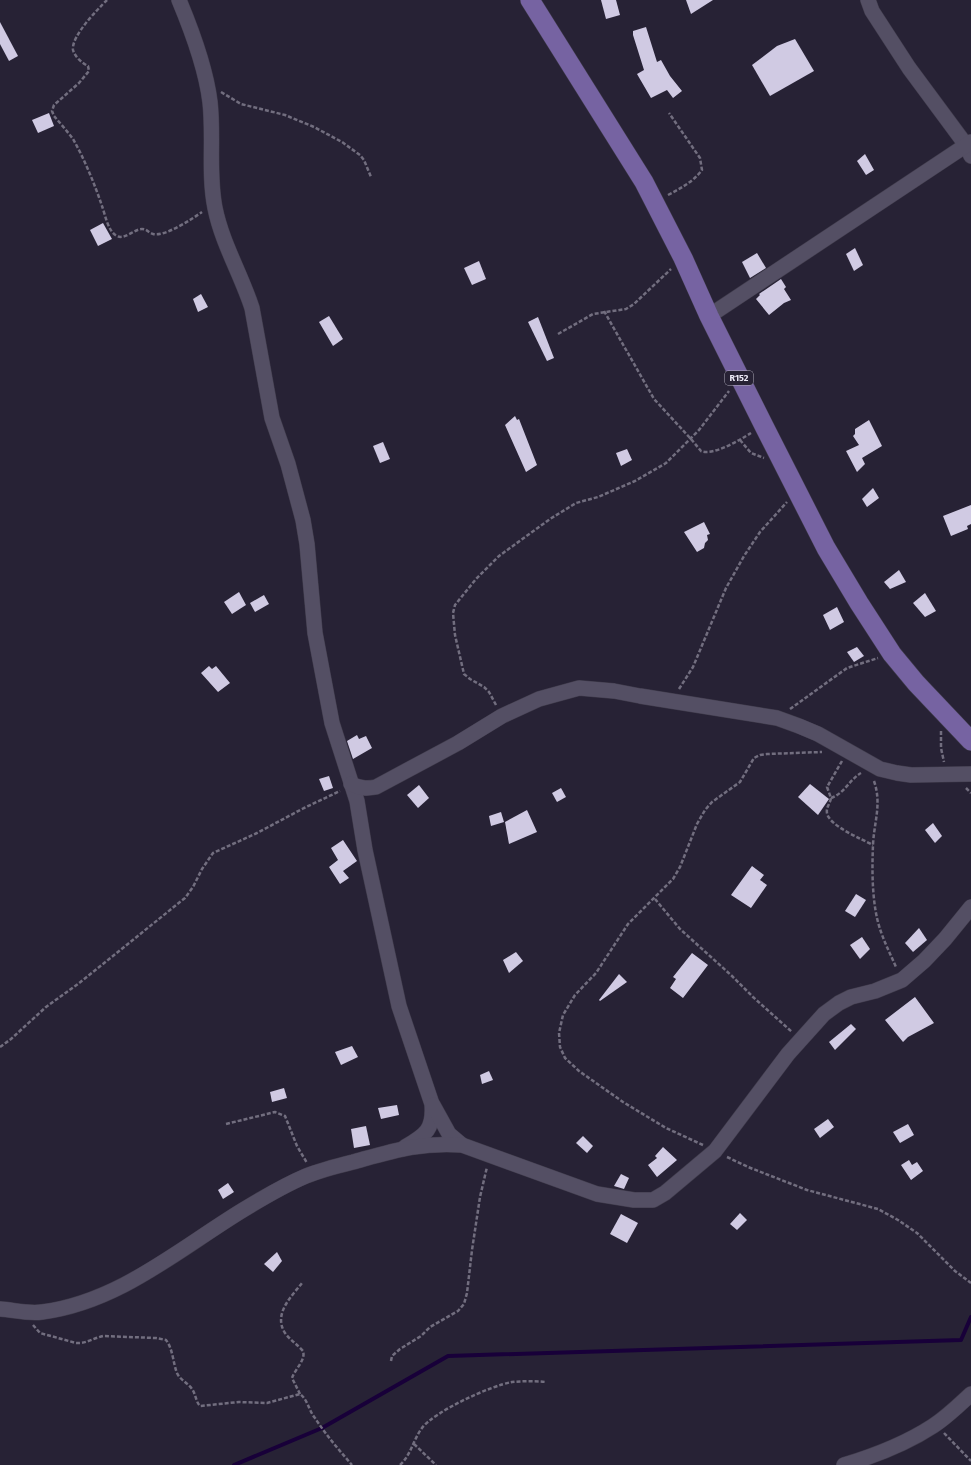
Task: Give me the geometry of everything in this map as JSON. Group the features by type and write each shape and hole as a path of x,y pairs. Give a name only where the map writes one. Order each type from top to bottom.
{"main road":[{"name":"R152","path":"530,0 629,157 654,202 683,258 708,316 826,548 892,654 943,713 971,741"}],"street":[{"path":"180,0 206,79 210,102 212,190 215,209 222,235 252,308 272,418 299,501 307,544 315,633 332,723 357,801 397,999 432,1104 449,1134 462,1145"},
{"path":"708,316 969,148 909,68 872,11 868,0"},
{"path":"351,784 359,788 367,789 384,783 452,746 502,716 539,699 579,688 614,691 777,718 818,734 847,750 868,766 897,773 971,774"},
{"path":"0,1309 26,1313 44,1312 91,1299 149,1271 243,1210 306,1176 405,1147 441,1144 462,1145 597,1194 634,1200 653,1200 666,1193 715,1151 788,1054 824,1014 839,1003 851,997 875,991 902,980 924,961 945,939 971,906"},
{"path":"405,1147 423,1136 429,1129 433,1114 432,1104"},
{"path":"844,1465 906,1441 935,1425 971,1394"}],"path":[{"path":"107,0 87,21 74,43 73,49 75,55 88,66 89,71 79,83 54,105 52,111 54,116 74,141 113,233 120,237 141,229 145,229 151,234 158,234 186,224 203,212 215,209"},
{"path":"206,79 227,96 241,104 285,115 314,127 342,142 360,155 364,160 371,178"},
{"path":"654,202 682,188 696,178 702,170 700,158 669,113"},
{"path":"558,334 593,314 626,309 634,304 683,258"},
{"path":"604,312 654,399 701,451 708,452 739,440 764,426"},
{"path":"502,716 489,692 480,684 464,674 455,635 453,613 455,605 489,565 538,528 576,504 598,497 635,481 666,463 707,421 739,377"},
{"path":"739,440 751,454 764,459 780,458"},
{"path":"671,701 693,667 726,588 744,556 760,532 797,490"},
{"path":"777,718 847,668 892,654"},
{"path":"943,713 940,734 941,748 949,774"},
{"path":"832,798 828,790 829,784 847,750"},
{"path":"847,750 814,753 767,754 754,758 740,782 712,802 706,810 694,831 680,867 673,879 655,899 628,924 596,973 569,1003 558,1033 560,1047 565,1058 579,1071 623,1102 666,1128 748,1167 807,1190 878,1209 898,1220 917,1234 955,1271 971,1283"},
{"path":"873,845 830,821 826,811 832,798 841,793 868,766 876,786 879,804 873,845 874,897 877,919 884,940 902,980"},
{"path":"0,1047 46,1007 90,975 185,898 193,888 202,869 213,853 257,834 351,784"},
{"path":"655,899 680,929 732,976 752,997 800,1039"},
{"path":"226,1124 275,1112 282,1114 285,1116 297,1146 305,1161 309,1164 326,1169"},
{"path":"391,1361 392,1356 400,1349 421,1336 430,1327 458,1311 464,1304 467,1293 481,1191 490,1155"},
{"path":"302,1283 288,1301 280,1320 285,1333 303,1351 304,1354 303,1359 292,1378 314,1417 352,1465"},
{"path":"26,1313 30,1322 40,1333 80,1344 96,1337 103,1336 156,1338 166,1340 170,1347 179,1377 192,1389 197,1403 200,1406 239,1402 267,1403 300,1394"},
{"path":"400,1465 410,1453 423,1427 441,1413 489,1389 511,1382 546,1382"},
{"path":"935,1425 954,1442 971,1461"},
{"path":"414,1444 436,1465"}],"building":[{"path":"601,0 616,0 620,15 606,19"},
{"path":"686,0 713,0 691,14"},
{"path":"0,22 18,56 9,61 0,44"},
{"path":"646,27 657,62 661,60 670,76 682,91 673,98 667,90 651,98 637,74 644,70 633,31"},
{"path":"795,39 814,71 770,96 752,65 777,46"},
{"path":"49,113 54,126 38,133 32,120"},
{"path":"865,154 874,170 866,175 857,161"},
{"path":"103,223 112,239 98,246 90,230"},
{"path":"855,248 863,265 854,271 846,254"},
{"path":"757,253 766,268 750,278 742,262"},
{"path":"479,261 486,279 472,285 464,268"},
{"path":"781,279 786,287 784,289 791,300 784,303 769,315 756,299 760,295 759,294"},
{"path":"201,294 208,307 198,312 193,299"},
{"path":"329,316 343,339 333,346 319,322"},
{"path":"538,317 554,358 547,361 528,322"},
{"path":"515,416 517,420 519,419 537,465 526,472 505,425"},
{"path":"869,420 882,446 862,458 865,464 857,472 846,451 859,445 853,436 855,434 855,429"},
{"path":"383,442 390,459 380,463 373,446"},
{"path":"627,449 632,460 621,466 616,453"},
{"path":"873,488 879,498 867,507 862,499"},
{"path":"971,505 971,524 967,526 968,529 951,536 943,516"},
{"path":"704,522 710,534 707,535 708,540 705,543 704,548 697,552 684,532"},
{"path":"899,570 906,582 890,589 884,582"},
{"path":"239,592 246,605 232,614 224,602"},
{"path":"925,593 936,611 925,617 913,603"},
{"path":"264,595 269,604 255,612 250,603"},
{"path":"837,607 844,622 830,630 823,615"},
{"path":"857,647 864,656 854,662 847,652"},
{"path":"209,666 212,669 216,666 230,683 218,692 201,673"},
{"path":"357,735 359,739 366,736 372,748 353,759 347,741"},
{"path":"329,776 333,788 324,791 319,779"},
{"path":"810,784 829,799 818,815 798,797"},
{"path":"419,785 429,798 418,808 407,795"},
{"path":"561,788 566,797 557,802 552,793"},
{"path":"527,810 537,832 509,844 505,822"},
{"path":"501,812 504,822 491,826 489,816"},
{"path":"933,823 942,836 935,843 925,830"},
{"path":"343,840 357,861 343,871 349,878 340,884 329,867 338,860 331,848"},
{"path":"752,866 764,875 760,880 767,885 751,908 731,895"},
{"path":"856,894 866,900 855,917 845,911"},
{"path":"919,928 927,940 913,952 905,943"},
{"path":"862,937 870,949 860,959 850,945"},
{"path":"516,952 523,961 509,973 503,960"},
{"path":"692,953 708,965 683,998 670,988 676,979 673,977"},
{"path":"619,974 627,982 600,1001 599,1000"},
{"path":"915,997 934,1023 908,1037 903,1042 885,1020"},
{"path":"851,1024 856,1029 835,1050 829,1042"},
{"path":"352,1046 358,1057 341,1065 335,1052"},
{"path":"489,1071 493,1080 482,1084 480,1075"},
{"path":"284,1088 287,1098 272,1102 270,1092"},
{"path":"397,1105 399,1115 381,1119 378,1108"},
{"path":"828,1119 834,1127 820,1138 814,1129"},
{"path":"908,1124 914,1135 900,1143 893,1132"},
{"path":"366,1126 370,1145 354,1148 351,1129"},
{"path":"583,1136 593,1146 587,1153 576,1143"},
{"path":"663,1147 677,1160 657,1177 648,1165 657,1158 655,1156"},
{"path":"909,1160 912,1165 917,1162 923,1171 911,1180 901,1165"},
{"path":"621,1174 629,1178 624,1189 614,1186"},
{"path":"228,1183 234,1192 223,1199 218,1190"},
{"path":"740,1213 747,1220 737,1230 730,1224"},
{"path":"621,1214 638,1223 627,1243 610,1234"},
{"path":"277,1252 282,1261 273,1272 264,1264"}],"waterway":[{"path":"234,1465 322,1428 448,1356 961,1340 971,1317"}]}
